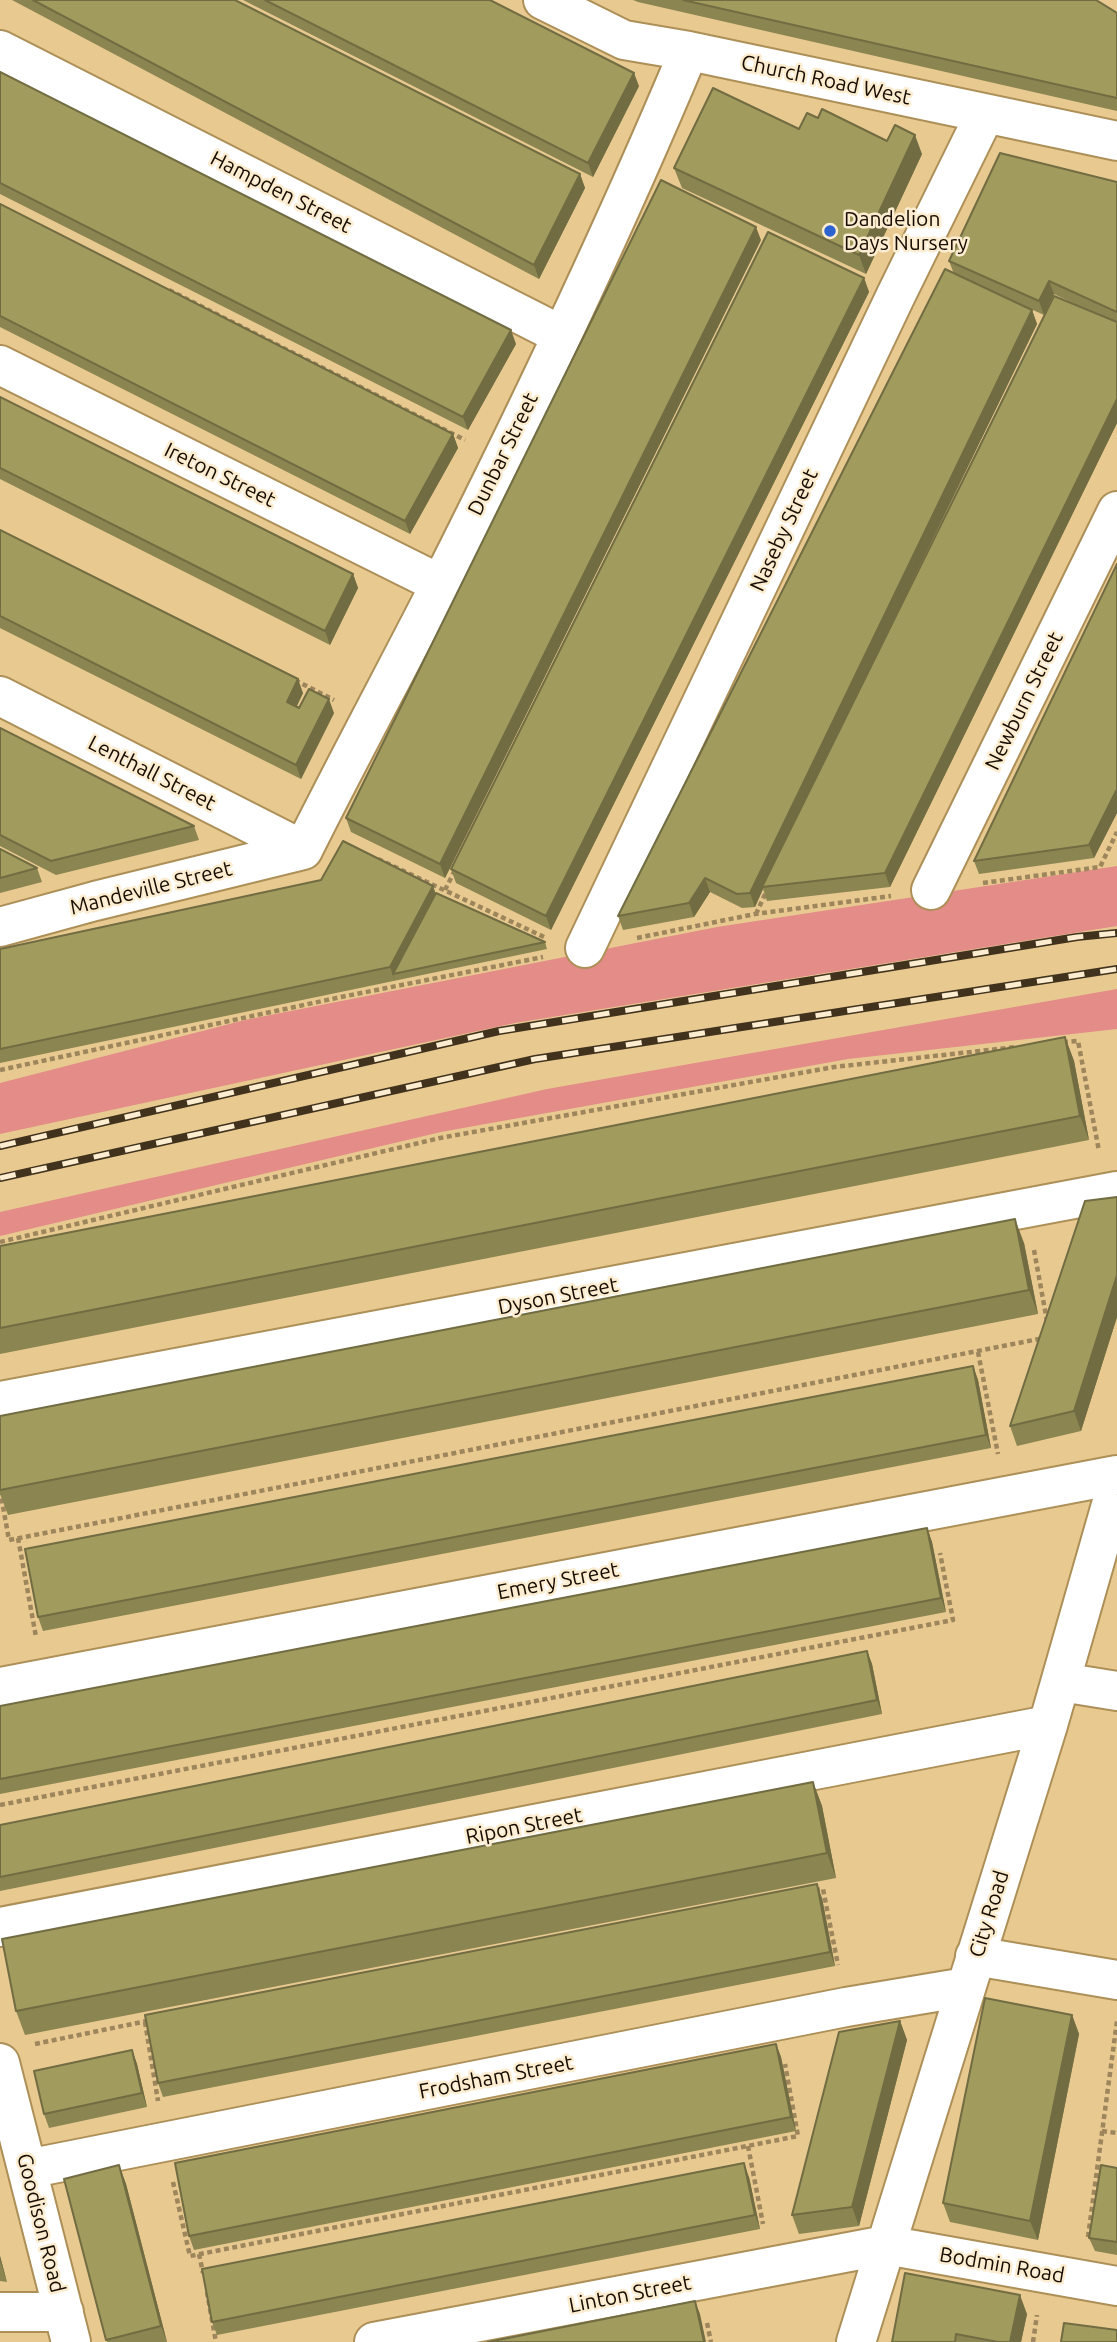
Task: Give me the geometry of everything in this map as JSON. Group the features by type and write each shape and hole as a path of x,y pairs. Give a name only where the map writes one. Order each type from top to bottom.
{"street":[{"name":"Church Road West","path":"542,0 624,40 689,51 1117,141"},
{"name":"Hampden Street","path":"0,50 561,335"},
{"name":"Dunbar Street","path":"303,850 440,584 561,335 637,174 689,51"},
{"name":"Naseby Street","path":"585,948 985,114"},
{"name":"Ireton Street","path":"0,365 440,584"},
{"name":"Newburn Street","path":"931,890 1117,511"},
{"name":"Lenthall Street","path":"0,696 303,850"},
{"name":"Mandeville Street","path":"0,927 303,850"},
{"name":"Dyson Street","path":"0,1401 1112,1192"},
{"name":"Emery Street","path":"0,1687 1117,1475"},
{"name":"City Road","path":"856,2342 1048,1725 1117,1484"},
{"path":"1060,1682 1117,1691"},
{"name":"Ripon Street","path":"0,1927 1048,1725"},
{"name":"Frodsham Street","path":"27,2169 777,2022 846,2007 971,1972 1117,1980"},
{"name":"Goodison Road","path":"13,2054 27,2169 67,2327"},
{"name":"Linton Street","path":"374,2342 886,2245"},
{"name":"Bodmin Road","path":"886,2245 1099,2283"},
{"path":"0,2312 67,2327"}],"path":[{"path":"159,285 501,458"},
{"path":"285,675 371,719"},
{"path":"0,1070 327,1000 755,914 1100,867 1117,832"},
{"path":"374,857 553,941 585,948"},
{"path":"445,890 458,865"},
{"path":"755,914 769,885"},
{"path":"1051,1044 1078,1041 1112,1192"},
{"path":"0,1242 440,1138 834,1067 1024,1046"},
{"path":"1026,1208 1048,1324"},
{"path":"0,1490 9,1540 1050,1337"},
{"path":"978,1352 1006,1497"},
{"path":"0,1805 953,1620 932,1510"},
{"path":"18,1538 43,1679"},
{"path":"809,1892 823,1889 846,2007"},
{"path":"13,2054 158,2019"},
{"path":"1099,2283 1102,2131 1117,2021"},
{"path":"145,2022 164,2142 190,2256 798,2136 777,2022"},
{"path":"1102,2131 1117,2133"},
{"path":"748,2146 771,2266"},
{"path":"199,2253 204,2279"},
{"path":"206,2291 216,2342"}],"shaded area":[{"path":"1117,866 1117,926 515,1023 0,1134 0,1083 245,1020 717,927"},
{"path":"1117,989 1117,1029 848,1059 441,1132 0,1236 0,1212 547,1089"}],"building":[{"path":"33,0 235,0 580,174 534,265"},
{"path":"265,0 490,0 634,73 588,163"},
{"path":"683,0 1096,0 1117,13 1117,98"},
{"path":"0,72 511,330 463,417 0,183"},
{"name":"Dandelion Days Nursery","path":"713,88 799,129 807,113 818,118 822,109 887,141 895,125 915,135 859,255 674,168"},
{"path":"1000,153 1117,182 1117,312 1049,281 1039,301 949,261"},
{"path":"661,180 756,227 440,864 346,818"},
{"path":"0,204 453,434 405,521 0,316"},
{"path":"768,232 864,278 546,916 451,869"},
{"path":"945,269 1032,310 750,893 737,894 705,878 689,903 618,916"},
{"path":"1054,296 1117,322 1117,399 885,873 762,887"},
{"path":"0,397 353,574 325,631 0,468"},
{"path":"0,530 298,679 287,702 299,708 309,689 329,699 296,765 0,616"},
{"path":"1117,564 1117,789 1089,845 974,861"},
{"path":"0,728 194,826 51,861 0,835"},
{"path":"343,841 433,886 390,967 0,1049 0,949 321,880"},
{"path":"0,849 37,868 0,878"},
{"path":"436,893 545,942 393,974"},
{"path":"1065,1037 1080,1116 0,1328 0,1246"},
{"path":"1117,1197 1117,1275 1074,1411 1010,1426 1085,1201"},
{"path":"1015,1219 1029,1290 0,1490 0,1416"},
{"path":"973,1366 986,1435 38,1617 25,1549"},
{"path":"927,1528 941,1598 0,1779 0,1706"},
{"path":"867,1651 877,1700 0,1877 0,1825"},
{"path":"813,1782 827,1853 16,2011 2,1939"},
{"path":"817,1884 830,1952 158,2083 145,2015"},
{"path":"985,1998 1072,2015 1030,2221 943,2203"},
{"path":"900,2021 852,2207 792,2215 839,2032"},
{"path":"776,2044 791,2117 189,2236 175,2163"},
{"path":"132,2050 142,2093 44,2114 34,2071"},
{"path":"744,2163 755,2215 212,2322 202,2269"},
{"path":"119,2165 161,2326 106,2340 64,2179"},
{"path":"1101,2165 1117,2168 1117,2242 1089,2238"},
{"path":"905,2273 1020,2295 1010,2342 956,2334 955,2342 892,2342"},
{"path":"695,2301 704,2342 488,2342"},
{"path":"1064,2323 1117,2330 1117,2342 1061,2342"}],"railway":[{"path":"0,1146 499,1031 1077,937 1117,933"},
{"path":"0,1178 535,1059 1117,969"}],"place":[{"name":"Dandelion Days Nursery","path":"830,231"}]}
